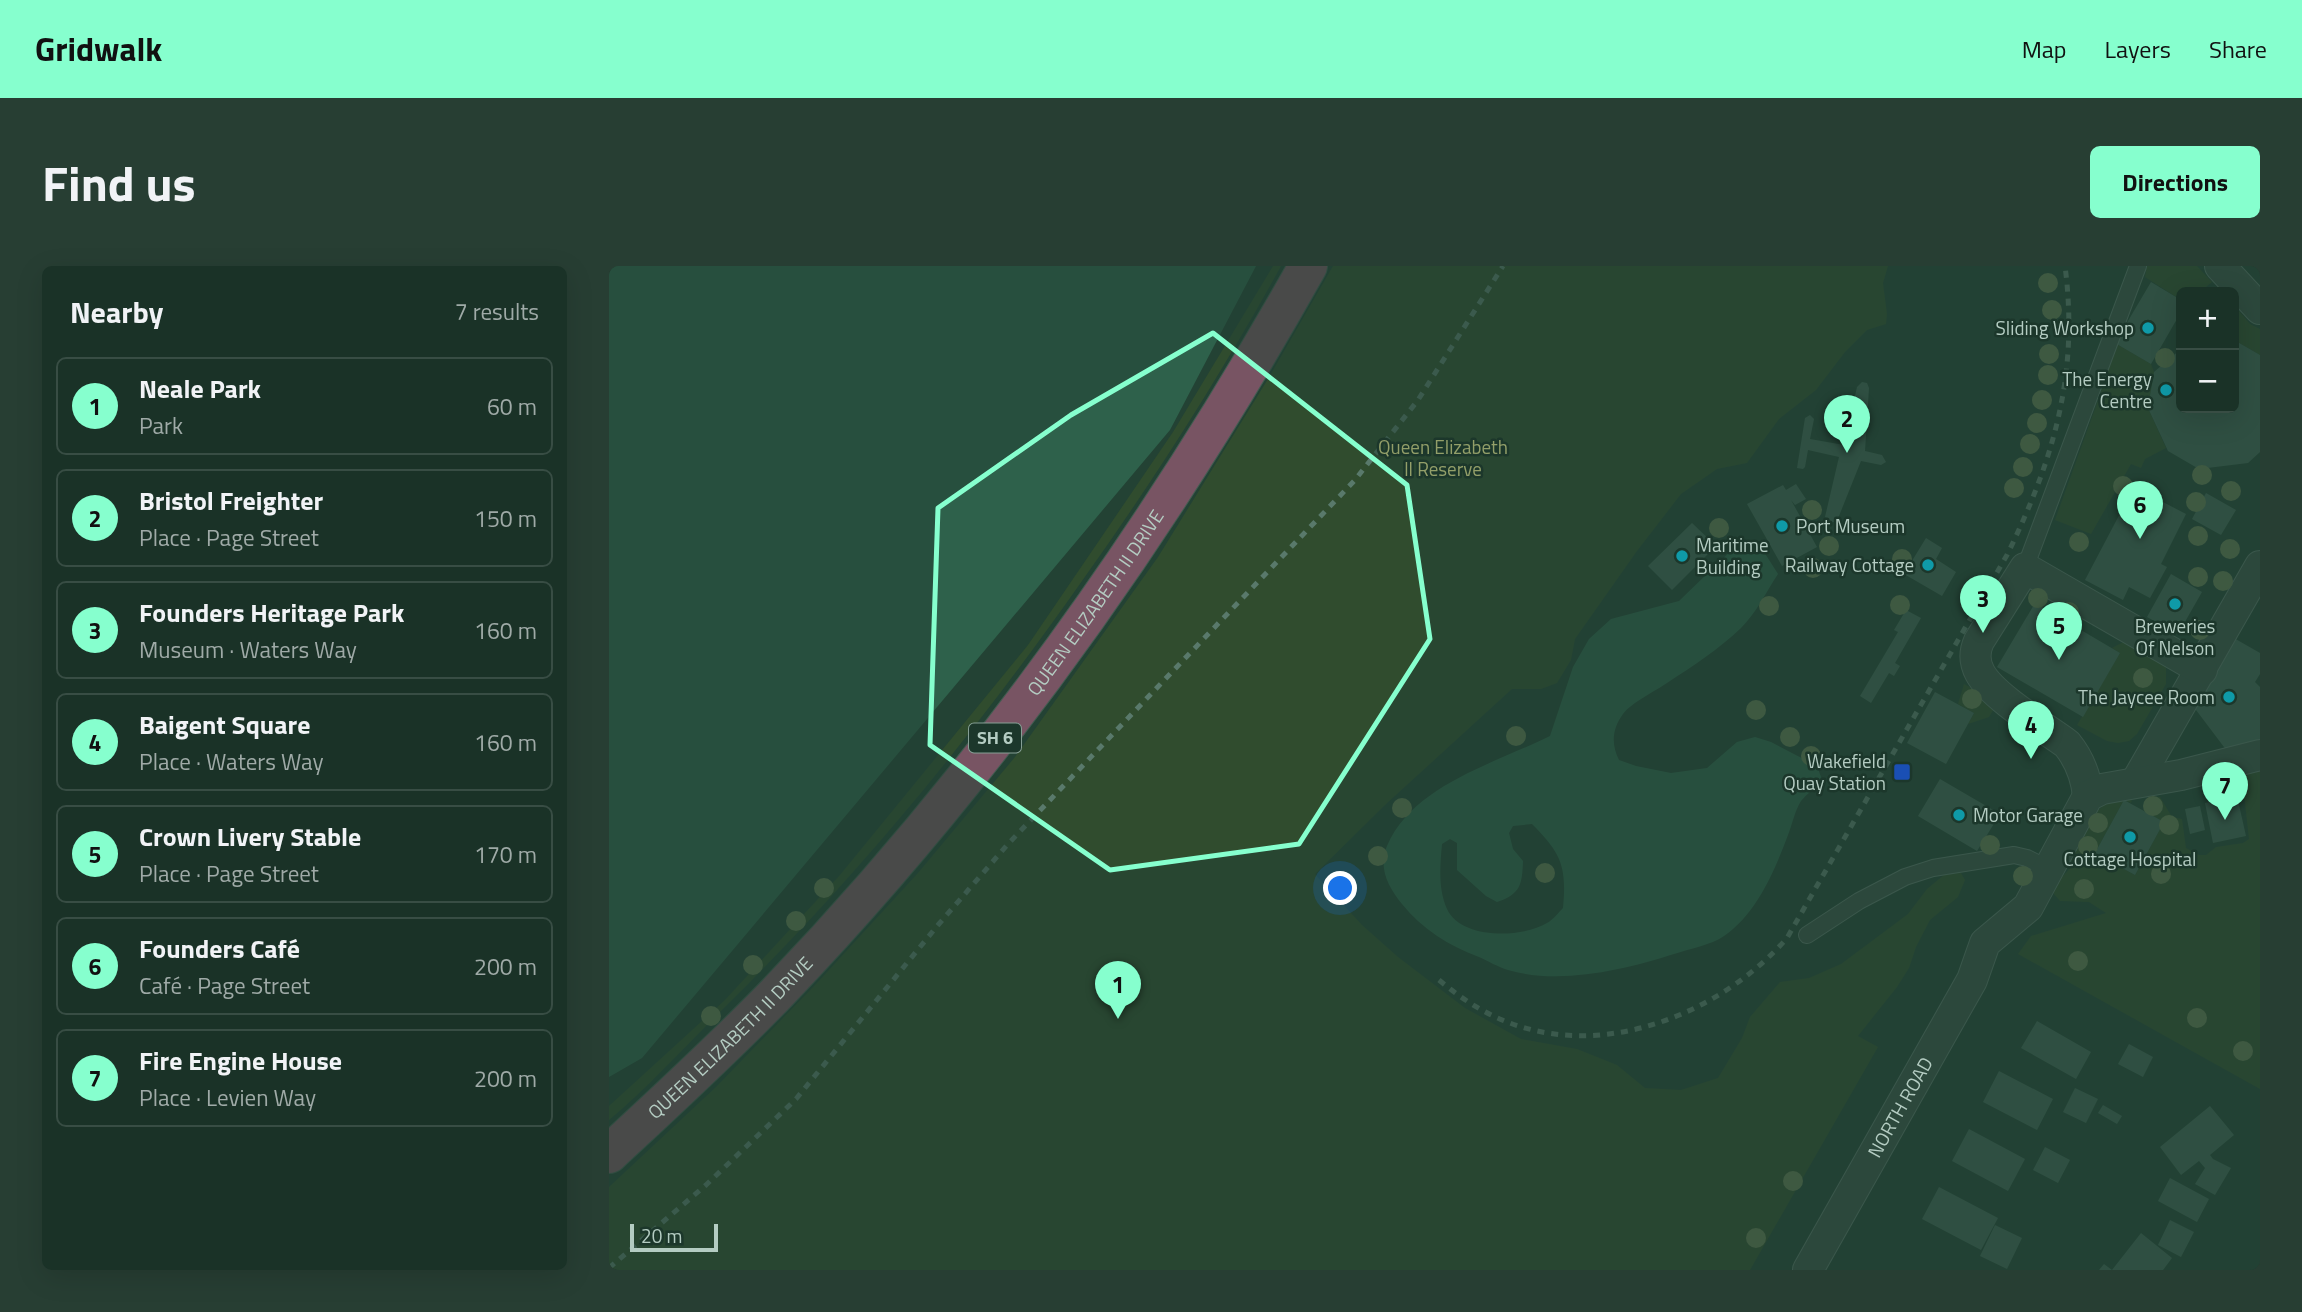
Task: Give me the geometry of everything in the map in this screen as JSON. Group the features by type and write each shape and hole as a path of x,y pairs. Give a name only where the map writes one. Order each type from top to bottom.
{"highway":[{"name":"QUEEN ELIZABETH II DRIVE","path":"609,1154 777,992 870,890 989,746 1064,648 1173,491 1232,399 1308,266"}],"street":[{"path":"2220,266 2260,309"},
{"path":"2136,782 2260,566"},
{"path":"2088,796 2086,779 2075,754 2067,744 2002,696 1980,674 1976,661 1975,651 1979,641 2025,568 2202,670"},
{"path":"2049,869 2088,796 2094,792 2181,775 2260,755"},
{"name":"NORTH ROAD","path":"1808,1270 1972,980 1985,943 2028,907 2049,869"}],"lane":[{"path":"2025,568 2138,266"},
{"path":"1807,935 1859,901 1905,877 1933,868 2014,855 2049,869"}],"highlighted area":[{"path":"1213,333 1407,485 1430,639 1299,844 1110,870 930,745 938,508 1071,415"}],"green space":[{"path":"1273,266 1281,266 1235,347 1161,466 1109,543 1000,693 914,801 823,905 669,1064 609,1120 609,1106 725,1000 840,875 1028,645 1173,432"},
{"name":"Queen Elizabeth ll Reserve","path":"1333,266 1888,266 1883,283 1886,324 1867,330 1845,352 1816,390 1779,419 1747,463 1717,469 1681,494 1575,639 1571,660 1557,683 1541,689 1512,689 1385,805 1315,874 1362,925 1398,957 1465,1008 1521,1039 1577,1049 1617,1065 1645,1088 1681,1090 1718,1078 1742,1038 1750,1017 1780,982 1809,978 1841,964 1908,914 1927,889 1945,874 1961,873 1965,880 1958,897 1930,920 1909,968 1858,1036 1878,1047 1750,1270 609,1270 609,1187 716,1087 817,983 918,873 1015,757 1158,557 1268,379"},
{"path":"2147,266 2197,266 2212,282 2206,287 2176,287 2176,297 2145,277"},
{"path":"2239,311 2250,324 2260,329 2260,355 2239,343"},
{"path":"2115,343 2151,364 2154,372 2148,408 2166,448 2145,459 2141,468 2131,464 2091,534 2055,520 2100,395"},
{"path":"2127,640 2161,659 2166,667 2166,684 2137,734 2129,741 2118,743 2107,741 2077,725 2120,653 2112,648"},
{"path":"1964,684 1998,702 1989,717 1968,724 1974,713 1958,704"},
{"path":"2260,766 2260,1089 2018,954 2031,936 2106,913 2089,902 2060,901 2054,894 2054,886 2072,866 2070,848 2093,815 2108,801 2133,796 2131,803 2124,800 2095,853 2135,875 2164,822 2144,811 2153,797 2160,797 2172,817 2182,819 2186,848 2199,855 2206,855 2216,847 2243,843 2249,839 2243,785 2247,774"}],"shaded area":[{"path":"609,266 1256,266 1170,430 642,1058 609,1077"},
{"path":"1738,544 1764,552 1778,574 1757,609 1741,628 1705,657 1632,706 1619,720 1614,737 1619,760 1671,773 1707,768 1737,742 1755,737 1771,742 1817,766 1821,777 1815,788 1801,801 1770,877 1746,916 1724,936 1706,944 1613,970 1570,976 1508,970 1457,948 1427,929 1392,891 1384,870 1384,854 1399,825 1416,807 1458,778 1550,736 1573,667 1589,639 1611,619 1679,601","holes":["1532,824 1550,843 1560,861 1564,881 1563,908 1547,923 1523,932 1478,931 1454,919 1442,894 1442,844 1450,839 1457,843 1457,870 1486,896 1497,902 1516,892 1521,882 1523,861 1513,849 1509,833 1513,826"]}],"building":[{"name":"Sliding Workshop","path":"2151,282 2176,297 2176,321 2151,364 2115,343"},
{"name":"The Energy Centre","path":"2239,343 2260,355 2260,452 2248,463 2199,469 2168,451 2148,408 2154,372 2176,353 2176,413 2239,413"},
{"path":"1862,382 1867,383 1869,388 1865,451 1882,455 1886,462 1881,465 1861,461 1837,521 1830,523 1825,517 1839,457 1808,450 1805,467 1797,468 1805,418 1810,415 1814,419 1810,439 1844,445 1857,387"},
{"name":"Port Museum","path":"1796,484 1806,499 1795,505 1791,500 1817,547 1782,566 1747,504 1783,485 1786,490"},
{"path":"2134,487 2186,514 2161,564 2167,567 2150,598 2129,587 2123,600 2085,580"},
{"path":"2206,493 2236,510 2221,535 2192,519"},
{"name":"Maritime Building","path":"1692,523 1716,546 1672,590 1648,566"},
{"name":"Railway Cottage","path":"1926,538 1942,548 1936,559 1956,572 1942,596 1904,574"},
{"name":"Breweries Of Nelson","path":"2171,574 2202,592 2178,634 2147,617"},
{"path":"2035,603 2120,653 2083,717 1997,667"},
{"path":"1906,610 1921,618 1895,663 1900,666 1894,676 1889,673 1871,703 1860,696 1898,632 1894,630"},
{"name":"The Jaycee Room","path":"2232,637 2260,653 2260,674 2255,682 2260,687 2260,742 2227,751 2193,706"},
{"path":"1935,692 1974,713 1946,764 1907,743"},
{"name":"Motor Garage","path":"1940,779 2000,814 1977,851 1918,816"},
{"path":"2237,796 2246,836 2213,843 2205,803"},
{"name":"Cottage Hospital","path":"2124,800 2164,822 2135,875 2095,853"},
{"path":"2200,806 2205,830 2190,834 2185,809"},
{"path":"2037,1021 2091,1052 2076,1079 2021,1048"},
{"path":"2129,1044 2153,1057 2143,1077 2118,1064"},
{"path":"1999,1071 2053,1099 2037,1130 1983,1102"},
{"path":"2075,1088 2098,1099 2086,1123 2063,1112"},
{"path":"2103,1105 2122,1116 2117,1124 2098,1113"},
{"path":"2210,1106 2234,1135 2210,1155 2231,1168 2215,1195 2195,1184 2205,1168 2199,1161 2181,1175 2160,1147"},
{"path":"1969,1129 2025,1159 2008,1191 1952,1161"},
{"path":"2045,1147 2070,1160 2058,1183 2033,1170"},
{"path":"2170,1178 2209,1199 2197,1222 2158,1201"},
{"path":"1939,1187 1998,1218 1981,1250 1922,1219"},
{"path":"2170,1220 2194,1232 2181,1257 2158,1245"},
{"path":"1995,1225 2022,1238 2007,1269 1980,1256"},
{"path":"2141,1233 2172,1258 2163,1270 2112,1270"},
{"path":"2104,1264 2112,1270 2099,1270"}],"railway":[{"path":"609,1268 706,1185 796,1099 1008,844 1355,480 1418,400 1503,266"},
{"path":"1439,980 1458,995 1499,1019 1558,1034 1594,1035 1631,1030 1667,1020 1701,1005 1733,986 1787,938 2007,555 2024,519 2050,450 2065,380 2068,343 2065,266"}],"place":[{"name":"Sliding Workshop","path":"2148,328"},
{"name":"The Energy Centre","path":"2166,390"},
{"name":"Bristol Freighter","path":"1847,453"},
{"name":"Port Museum","path":"1782,526"},
{"name":"Founders Café","path":"2140,539"},
{"name":"Maritime Building","path":"1682,556"},
{"name":"Railway Cottage","path":"1928,565"},
{"name":"Breweries Of Nelson","path":"2175,604"},
{"name":"Founders Heritage Park","path":"1983,633"},
{"name":"Crown Livery Stable","path":"2059,660"},
{"name":"The Jaycee Room","path":"2229,697"},
{"name":"Baigent Square","path":"2031,759"},
{"name":"Wakefield Quay Station","path":"1902,772"},
{"name":"Motor Garage","path":"1959,815"},
{"name":"Fire Engine House","path":"2225,820"},
{"name":"Cottage Hospital","path":"2130,837"},
{"name":"Neale Park","path":"1118,1019"}]}
